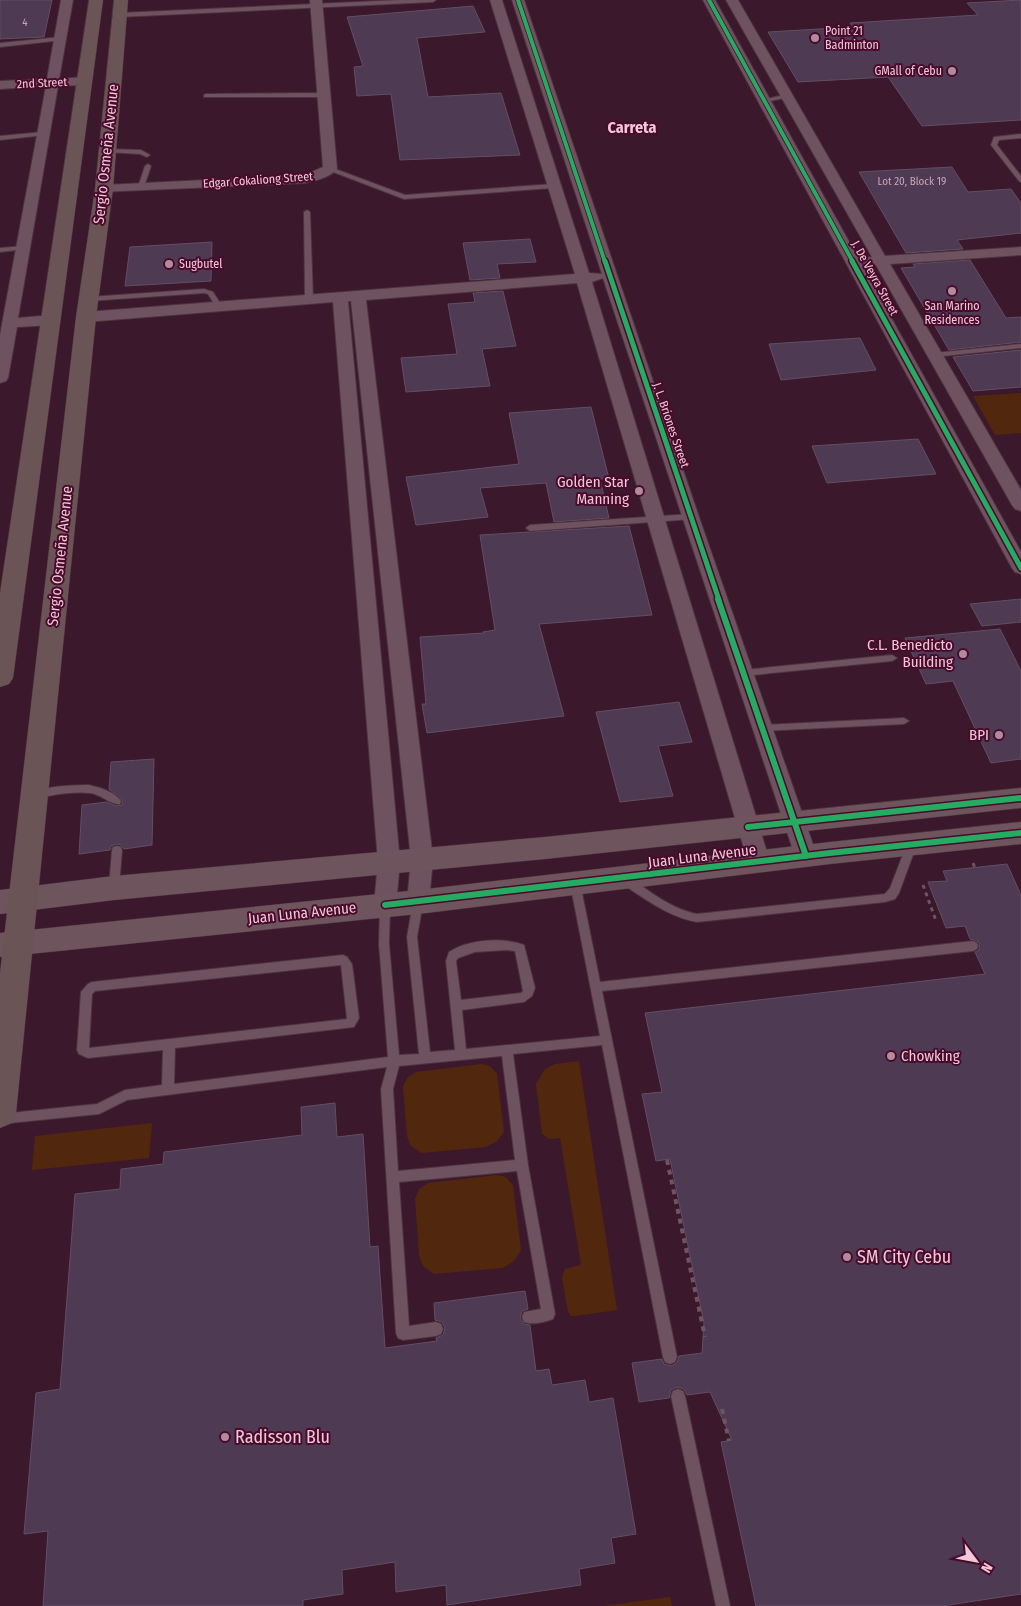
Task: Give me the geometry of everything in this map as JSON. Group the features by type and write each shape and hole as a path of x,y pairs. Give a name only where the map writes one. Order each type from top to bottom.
{"highway":[{"name":"Sergio Osmeña Avenue","path":"0,678 96,0"},
{"name":"Sergio Osmeña Avenue","path":"0,1113 11,901 34,794 88,308 104,189 120,7"}],"main road":[{"name":"Juan Luna Avenue","path":"11,901 114,888 545,848 1021,798"},
{"name":"Juan Luna Avenue","path":"9,944 418,902 806,856 1021,833"}],"street":[{"path":"0,378 43,134 53,88 67,0"},
{"path":"496,0 583,277 759,862"},
{"name":"J. L. Briones Street","path":"518,0 690,517 806,856"},
{"name":"J. De Veyra Street","path":"709,0 1021,568"},
{"name":"J. De Veyra Street","path":"732,0 1018,500"},
{"name":"Edgar Cokaliong Street","path":"104,189 305,179 318,176 330,169 316,2"},
{"name":"2nd Street","path":"0,85 53,88"},
{"name":"2nd Street","path":"0,96 53,88 84,86"},
{"path":"532,116 555,114"},
{"path":"854,262 1021,251"},
{"path":"88,308 218,306 609,276"},
{"path":"349,296 382,496 422,859 418,902"},
{"path":"349,296 356,499 389,862 385,905"},
{"path":"10,323 52,320"},
{"path":"356,499 382,496"},
{"path":"985,500 1018,500"}],"lane":[{"path":"120,7 433,0"},
{"path":"0,45 61,39"},
{"path":"206,96 324,94"},
{"path":"765,100 788,96"},
{"path":"0,138 43,134"},
{"path":"1021,136 996,138 994,145 1021,180"},
{"path":"108,151 142,152 147,155"},
{"path":"141,187 148,166"},
{"path":"330,169 404,197 553,186"},
{"path":"307,212 309,299"},
{"path":"0,250 24,248"},
{"path":"934,356 1021,346"},
{"path":"530,528 690,517"},
{"path":"743,672 892,658"},
{"path":"762,728 904,722"},
{"path":"34,794 93,789 109,794 116,801"},
{"path":"621,878 675,912 687,917 697,918 885,898 891,896 895,890 912,844"},
{"path":"114,888 117,850"},
{"path":"575,883 670,1357"},
{"path":"418,902 412,937 425,1058"},
{"path":"385,905 384,944 394,1062 386,1089 403,1333 436,1328"},
{"path":"455,1006 524,998 529,988 520,948 511,944 456,952 451,961 455,1006 461,1054"},
{"path":"596,987 973,946"},
{"path":"342,960 346,962 353,1018 350,1024 169,1044 86,1053 83,1049 88,990 92,987 342,960"},
{"path":"0,1119 99,1109 125,1095 168,1089 425,1058 606,1040"},
{"path":"168,1089 169,1044"},
{"path":"507,1050 522,1165 548,1314 529,1317"},
{"path":"392,1177 522,1165"},
{"path":"678,1396 723,1606"}],"path":[{"path":"973,863 975,868"},
{"path":"923,885 936,921"},
{"path":"668,1160 705,1337"},
{"path":"722,1409 729,1441"}],"shaded area":[{"path":"1021,393 1021,433 995,435 973,396"},
{"path":"579,1061 617,1310 571,1316 568,1312 562,1278 565,1269 581,1265 560,1138 549,1139 542,1134 536,1084 545,1069 555,1064"},
{"path":"481,1064 490,1066 497,1074 504,1132 497,1141 486,1147 422,1153 411,1146 407,1136 403,1086 408,1077 416,1072"},
{"path":"152,1123 149,1158 32,1170 35,1136"},
{"path":"497,1175 506,1177 513,1185 521,1250 514,1261 503,1268 434,1274 423,1266 419,1255 415,1199 419,1189 428,1183"},
{"path":"670,1597 672,1606 603,1606"}],"building":[{"path":"0,0 52,0 44,37 0,39"},
{"name":"GMall of Cebu","path":"1021,0 1021,120 922,126 888,77 798,82 768,32 853,27 850,23 978,15 967,3"},
{"path":"473,6 485,32 417,38 428,97 501,93 520,155 400,160 391,94 357,96 354,67 363,66 347,17"},
{"path":"952,167 968,192 1011,189 1021,203 1021,233 957,240 963,249 906,253 859,172"},
{"path":"530,239 536,262 497,264 500,278 470,280 463,243"},
{"name":"Sugbutel","path":"212,242 211,281 125,286 130,247"},
{"name":"San Marino Residences","path":"970,260 1006,318 1021,317 1021,342 949,350 901,268 915,267 913,264"},
{"path":"503,291 516,346 482,349 490,386 406,392 401,358 457,354 448,304 475,302 473,293"},
{"path":"860,338 876,370 781,380 769,344"},
{"path":"1021,350 1021,387 973,391 953,357"},
{"path":"591,407 609,479 600,479 609,518 554,522 546,483 480,488 488,517 416,525 406,477 519,464 509,413"},
{"path":"918,439 936,474 827,483 812,446"},
{"path":"629,526 652,615 539,624 564,716 427,733 422,704 426,704 420,637 484,633 495,630 480,535"},
{"path":"1021,599 1021,622 982,626 970,604"},
{"path":"1000,629 1021,671 1021,759 991,763 953,681 926,684 905,638"},
{"path":"679,702 692,742 658,746 673,796 620,802 596,712"},
{"path":"154,759 152,845 124,849 121,845 117,844 111,846 110,850 79,854 82,805 107,802 116,806 122,805 122,800 109,789 111,762"},
{"name":"SM City Cebu","path":"1007,864 1021,895 1021,1594 942,1606 756,1606 721,1442 732,1440 710,1392 687,1395 684,1389 677,1387 671,1390 669,1398 639,1402 632,1363 662,1359 664,1364 671,1366 677,1363 679,1356 702,1353 704,1323 670,1159 656,1161 642,1094 662,1092 645,1013 985,974 975,952 979,950 979,942 970,939 965,926 946,928 928,882 947,881 943,871"},
{"path":"335,1103 337,1137 363,1134 370,1247 378,1246 385,1348 437,1341 436,1338 443,1335 445,1328 442,1322 435,1320 434,1303 525,1291 528,1309 522,1311 520,1318 524,1324 530,1325 536,1371 549,1369 552,1385 585,1380 589,1402 613,1398 636,1534 611,1538 615,1563 579,1569 581,1585 447,1605 446,1585 396,1592 395,1562 342,1570 343,1594 303,1600 303,1606 43,1606 48,1531 24,1534 36,1393 60,1389 75,1194 120,1189 121,1169 163,1164 164,1152 302,1135 301,1107"}],"cycle path":[{"path":"518,0 690,517 806,856"},
{"path":"709,0 1021,568"},
{"path":"748,827 1021,798"},
{"path":"385,905 830,853 1021,833"}],"place":[{"name":"Point 21 Badminton","path":"815,38"},
{"name":"GMall of Cebu","path":"952,71"},
{"name":"Sugbutel","path":"169,264"},
{"name":"San Marino Residences","path":"952,291"},
{"name":"Golden Star Manning","path":"639,491"},
{"name":"C.L. Benedicto Building","path":"963,654"},
{"name":"BPI","path":"999,735"},
{"name":"Chowking","path":"891,1056"},
{"name":"SM City Cebu","path":"847,1257"},
{"name":"Radisson Blu","path":"225,1437"}],"district":[{"name":"Carreta","path":"632,127"}]}
